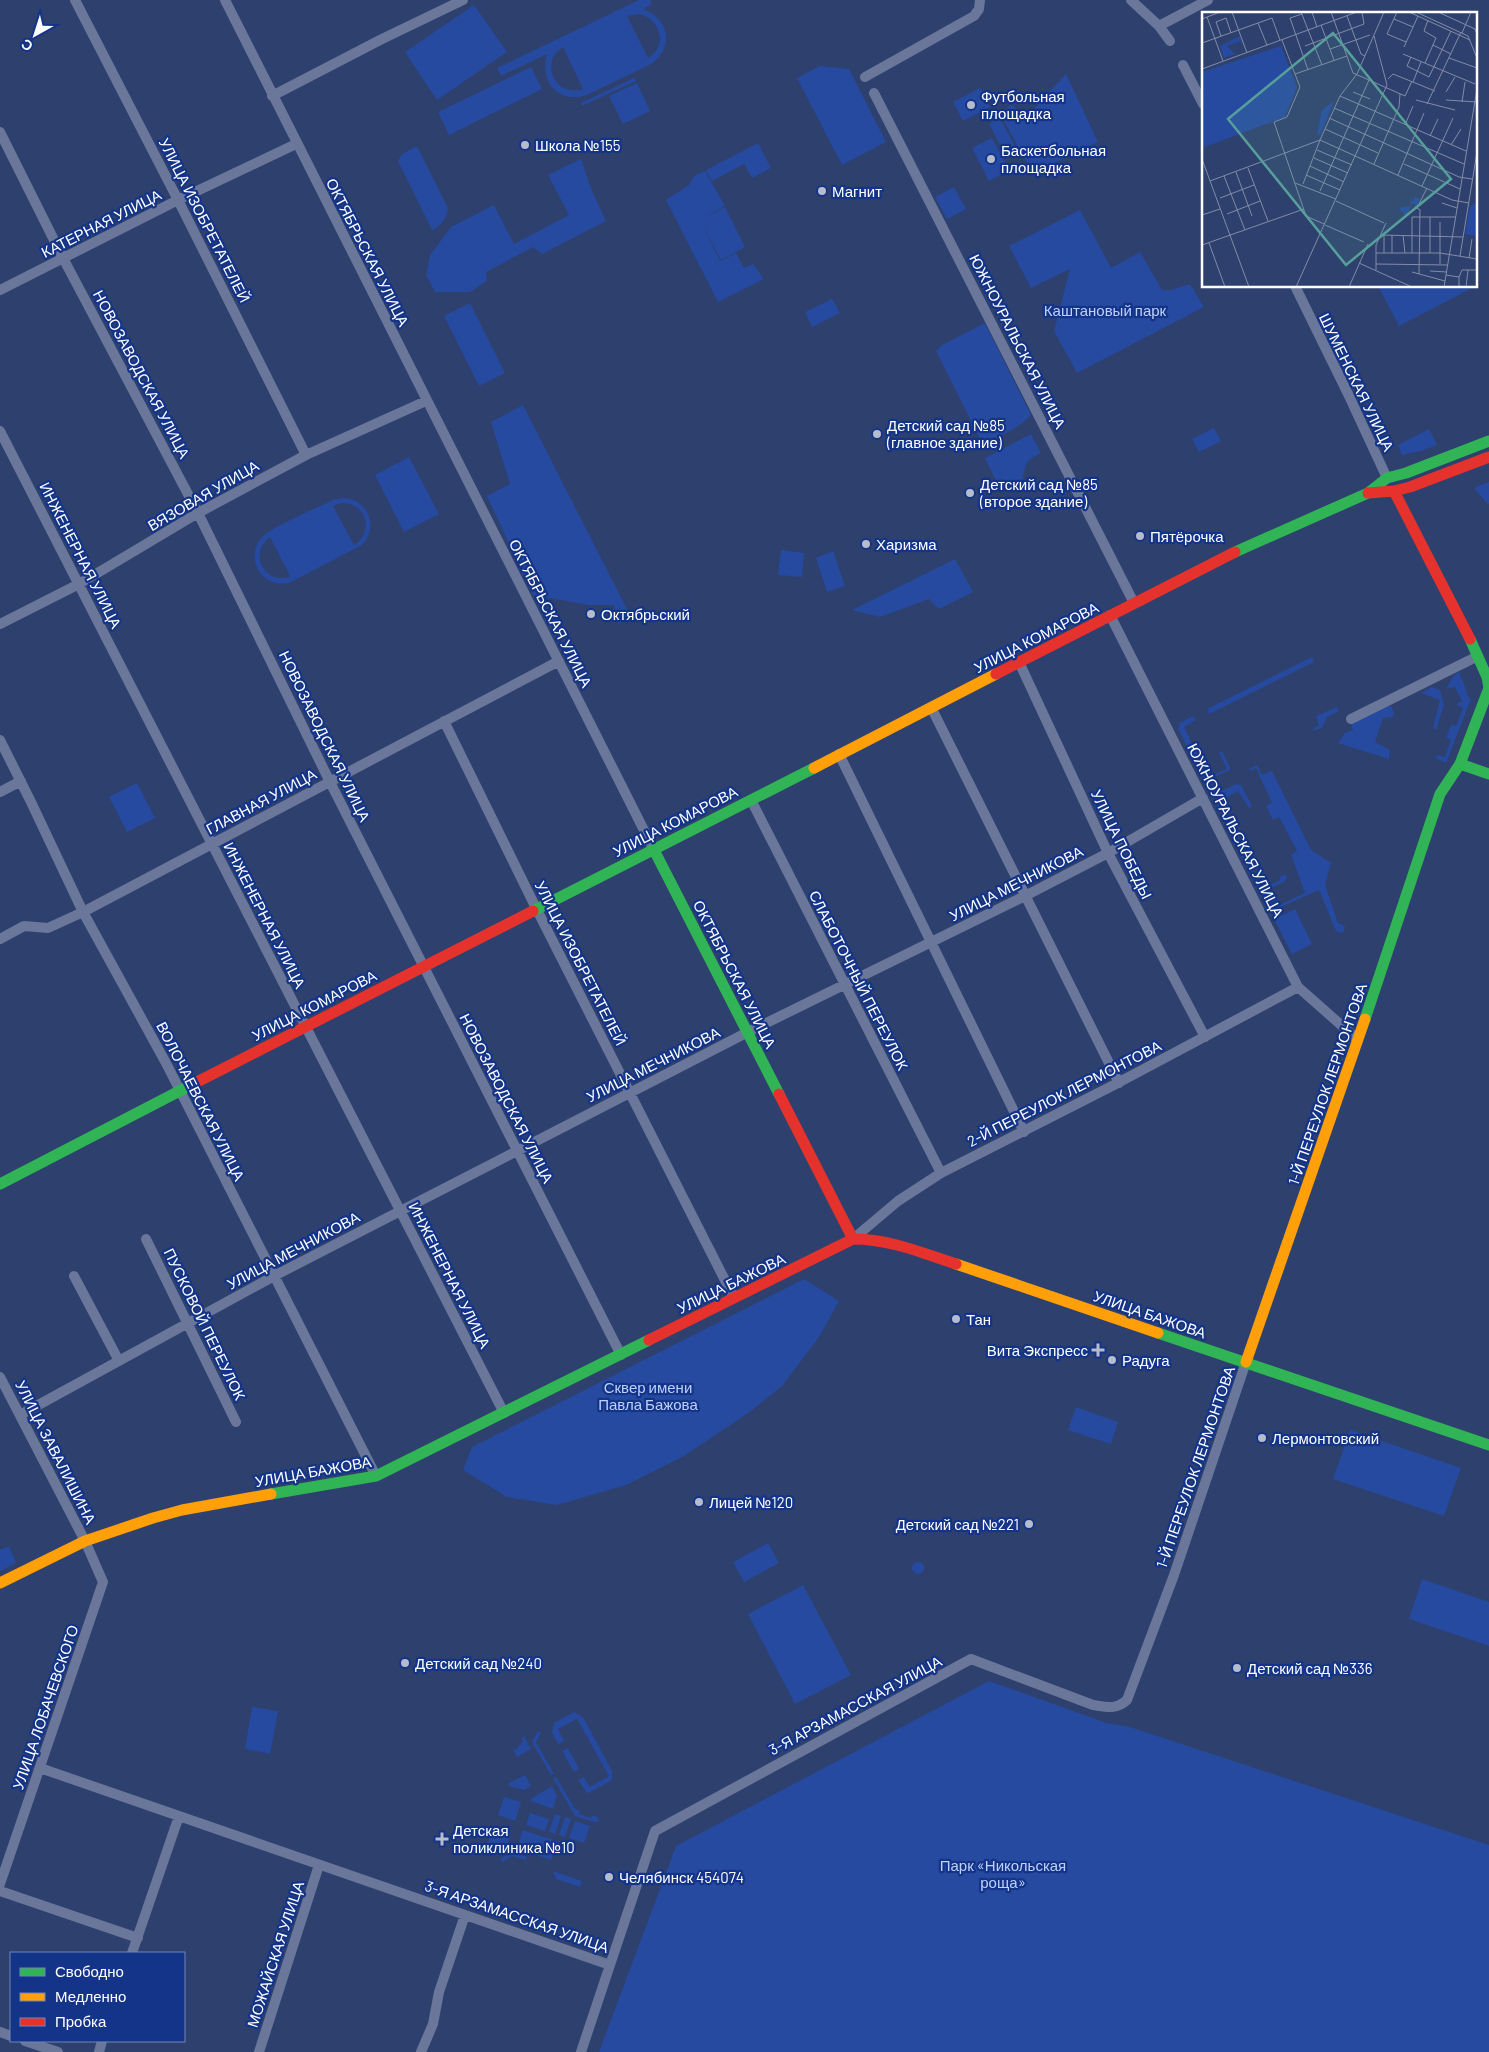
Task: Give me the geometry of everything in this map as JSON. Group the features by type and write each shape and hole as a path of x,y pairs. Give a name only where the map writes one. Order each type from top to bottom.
{"main road":[{"name":"УЛИЦА КОМАРОВА","path":"0,1184 536,908 654,850 1110,615 1258,541 1368,493 1387,478 1406,473 1489,440"},
{"name":"УЛИЦА КОМАРОВА","path":"1368,493 1394,491 1410,487 1489,457"},
{"name":"ШУМЕНСКАЯ УЛИЦА","path":"1387,478 1394,491"},
{"name":"1-Й ПЕРЕУЛОК ЛЕРМОНТОВА","path":"1246,1362 1393,940 1440,794 1460,764 1489,688 1487,677 1478,656 1394,491"},
{"path":"1460,764 1489,774"},
{"name":"ОКТЯБРЬСКАЯ УЛИЦА","path":"654,850 853,1239"},
{"name":"УЛИЦА БАЖОВА","path":"0,1584 85,1541 182,1510 376,1476 853,1239 890,1242 1489,1445"}],"street":[{"name":"УЛИЦА ИЗОБРЕТАТЕЛЕЙ","path":"75,0 306,455"},
{"name":"ОКТЯБРЬСКАЯ УЛИЦА","path":"225,0 654,850"},
{"path":"272,96 374,43 463,0"},
{"path":"865,77 974,16 979,9 980,0"},
{"path":"1131,0 1160,26 1170,41"},
{"path":"1160,26 1208,0"},
{"path":"1183,66 1202,102"},
{"name":"ЮЖНОУРАЛЬСКАЯ УЛИЦА","path":"874,93 1134,603"},
{"name":"НОВОЗАВОДСКАЯ УЛИЦА","path":"0,132 63,258 198,513 330,782 621,1355"},
{"name":"КАТЕРНАЯ УЛИЦА","path":"0,290 178,200 296,144"},
{"name":"ШУМЕНСКАЯ УЛИЦА","path":"1296,288 1387,478"},
{"name":"ВЯЗОВАЯ УЛИЦА","path":"0,624 79,584 198,513 306,455 426,400"},
{"name":"ИНЖЕНЕРНАЯ УЛИЦА","path":"0,431 504,1413"},
{"name":"ЮЖНОУРАЛЬСКАЯ УЛИЦА","path":"1110,615 1298,986 1358,1040"},
{"path":"1351,719 1478,656"},
{"name":"ГЛАВНАЯ УЛИЦА","path":"0,939 24,926 48,928 83,912 559,661"},
{"name":"УЛИЦА ПОБЕДЫ","path":"1019,662 1108,853 1205,1037"},
{"path":"931,707 1119,1083"},
{"name":"УЛИЦА ИЗОБРЕТАТЕЛЕЙ","path":"444,722 734,1298"},
{"name":"ВОЛОЧАЕВСКАЯ УЛИЦА","path":"0,740 83,912 180,1091 376,1476"},
{"path":"839,754 1024,1132"},
{"path":"0,792 21,781"},
{"name":"УЛИЦА МЕЧНИКОВА","path":"20,1414 274,1276 748,1032 1025,896 1108,853 1203,798"},
{"name":"СЛАБОТОЧНЫЙ ПЕРЕУЛОК","path":"751,800 941,1173"},
{"name":"2-Й ПЕРЕУЛОК ЛЕРМОНТОВА","path":"853,1239 898,1201 941,1173 1119,1083 1298,986"},
{"name":"ПУСКОВОЙ ПЕРЕУЛОК","path":"146,1239 189,1322 236,1422"},
{"path":"74,1276 119,1361"},
{"name":"1-Й ПЕРЕУЛОК ЛЕРМОНТОВА","path":"1127,1700 1174,1575 1246,1362"},
{"name":"УЛИЦА ЗАВАЛИШИНА","path":"0,1377 85,1541"},
{"name":"УЛИЦА ЛОБАЧЕВСКОГО","path":"0,1884 103,1582 85,1541"},
{"name":"3-Я АРЗАМАССКАЯ УЛИЦА","path":"40,1768 610,1965 654,1831 971,1659 1093,1705 1111,1708 1121,1706 1127,1700"},
{"path":"132,1952 179,1816"},
{"name":"МОЖАЙСКАЯ УЛИЦА","path":"259,2052 319,1865"},
{"path":"0,1891 138,1938"},
{"path":"421,2052 433,2024 439,1992 466,1915"},
{"path":"581,2052 610,1965"},
{"path":"28,2042 58,2052"}],"green space":[{"path":"639,0 650,0 652,4 643,9 659,19 666,35 663,51 649,65 587,95 577,97 567,97 559,94 548,81 545,64 547,54 501,76 497,68","holes":["639,14 652,21 659,33 658,47 648,58 627,16","563,47 583,89 573,90 565,88 558,84 554,77 551,69 552,61 556,53"]},
{"path":"474,5 507,52 437,100 405,52"},
{"path":"820,66 849,69 886,142 842,165 797,78"},
{"path":"531,67 542,89 449,135 438,112"},
{"path":"1066,74 1098,142 1036,172 1028,165 999,112 1012,105 1027,116"},
{"path":"634,78 636,81 582,106 581,103"},
{"path":"637,83 650,111 623,124 609,96"},
{"name":"Футбольная площадка","path":"980,88 990,107 963,121 953,102"},
{"path":"1000,118 1015,146 1004,152 989,124"},
{"name":"Баскетбольная площадка","path":"992,138 1009,170 989,181 972,148"},
{"path":"758,143 771,168 752,178 744,164 712,181 706,170"},
{"path":"415,147 418,148 448,208 443,221 432,230 398,161 402,154"},
{"path":"581,159 592,191 606,221 542,254 533,247 486,272 487,281 470,292 435,292 426,275 430,255 451,227 494,205 514,244 569,215 548,175"},
{"path":"705,171 725,206 700,220 725,207 745,247 721,260 702,224 720,261 736,253 744,268 753,264 764,279 718,302 666,200 689,185 694,176"},
{"path":"954,187 966,209 947,219 935,197"},
{"name":"Каштановый парк","path":"1080,210 1111,268 1140,252 1162,290 1171,290 1190,284 1204,307 1077,373 1054,331 1070,269 1031,288 1009,246"},
{"path":"1379,288 1472,288 1399,326"},
{"path":"832,299 840,313 812,327 805,312"},
{"path":"470,303 505,373 479,386 444,316"},
{"path":"985,323 1031,415 1008,432 981,441 936,351 942,345"},
{"path":"523,405 631,617 618,624 614,605 588,605 533,595 487,496 510,484 491,422"},
{"path":"1214,428 1221,441 1199,452 1192,439"},
{"path":"1429,429 1437,445 1402,455 1398,445"},
{"path":"1031,434 1041,453 1028,461 1022,481 1015,488 1006,490 998,485 985,458"},
{"path":"409,457 439,514 404,532 375,475"},
{"path":"1489,482 1489,503 1488,504 1474,488"},
{"path":"351,499 364,508 368,514 370,530 362,545 289,583 281,584 264,577 258,570 255,560 256,546 261,538 284,523 333,500","holes":["341,503 357,507 365,519 364,533 354,545 333,506","270,537 290,576 290,577 281,578 273,576 266,572 262,566 260,551 263,544"]},
{"path":"781,550 804,553 802,577 778,575"},
{"path":"833,551 845,586 827,592 816,558"},
{"path":"955,559 973,592 939,609 929,599 880,617 852,610"},
{"path":"1312,657 1314,662 1209,714 1207,709"},
{"path":"1459,672 1471,699 1446,763 1436,758 1437,755 1445,757 1451,740 1446,738 1451,725 1456,726 1463,708 1457,705 1457,703 1462,701 1455,687 1446,689 1454,675"},
{"path":"1432,687 1440,690 1444,705 1436,730 1433,728 1440,700 1421,693"},
{"path":"1387,706 1391,706 1394,713 1393,717 1383,718 1375,742 1390,750 1389,759 1338,743 1345,733 1353,730 1351,724"},
{"path":"1337,707 1339,711 1327,717 1322,728 1310,731 1319,725 1316,716"},
{"path":"1193,716 1196,720 1184,727 1208,777 1227,769 1219,752 1222,751 1230,768 1230,770 1205,781 1178,729 1180,723"},
{"path":"1257,765 1262,775 1272,771 1311,850 1331,863 1325,885 1338,923 1345,926 1343,933 1336,931 1319,890 1272,911 1273,900 1276,898 1279,905 1305,893 1291,855 1297,851 1279,817 1273,820 1266,806 1272,803 1256,768 1250,771 1249,769"},
{"path":"137,783 155,818 127,832 109,797"},
{"path":"1236,784 1241,785 1252,806 1249,808 1238,791 1218,802 1262,889 1280,880 1280,877 1285,874 1287,877 1284,882 1262,892 1258,889 1214,798 1216,794"},
{"path":"1295,909 1312,944 1292,954 1274,919"},
{"name":"Сквер имени Павла Бажова","path":"804,1279 839,1301 819,1337 782,1386 747,1414 684,1456 626,1485 557,1505 507,1497 463,1470 472,1447"},
{"path":"1076,1407 1118,1422 1111,1444 1068,1430"},
{"path":"1350,1430 1461,1468 1444,1516 1333,1479"},
{"path":"768,1543 779,1563 744,1582 733,1562"},
{"path":"9,1546 16,1563 0,1571 0,1550"},
{"path":"918,1562 924,1568 918,1574 912,1568"},
{"path":"1422,1579 1489,1602 1489,1646 1409,1619"},
{"path":"803,1585 851,1675 795,1704 748,1614"},
{"name":"Парк «Никольская роща»","path":"989,1681 1107,1723 1130,1727 1489,1845 1489,2052 599,2052 676,1846"},
{"path":"252,1707 278,1711 270,1754 245,1749"},
{"path":"574,1712 583,1717 612,1771 612,1780 589,1793 586,1792 578,1780 584,1777 590,1787 609,1776 577,1719 558,1729 564,1741 558,1744 552,1733 554,1723"},
{"path":"538,1731 541,1733 536,1742 554,1774 551,1775 532,1742"},
{"path":"524,1736 531,1749 517,1757 512,1748 516,1750 523,1741 521,1738"},
{"path":"568,1748 579,1769 574,1772 562,1751"},
{"path":"525,1775 531,1786 524,1790 509,1786 509,1783"},
{"path":"556,1777 575,1809 580,1811 579,1814 591,1818 592,1815 600,1821 594,1822 575,1816 553,1778"},
{"path":"552,1786 557,1796 553,1809 531,1801 532,1798"},
{"path":"504,1797 521,1802 515,1821 498,1815"},
{"path":"530,1813 549,1819 545,1831 526,1825"},
{"path":"555,1814 561,1816 555,1834 549,1832"},
{"path":"565,1817 571,1819 565,1837 559,1835"},
{"path":"575,1821 590,1826 584,1843 569,1838"},
{"path":"493,1827 511,1833 505,1852 500,1854 486,1849"},
{"path":"523,1830 557,1841 551,1860 517,1848"},
{"path":"509,1851 527,1857 526,1860 512,1856 503,1862 501,1861 501,1858 508,1855"},
{"path":"553,1871 582,1881 580,1887 556,1879"}],"traffic: fast":[{"path":"1235,552 1368,493 1387,478 1406,473 1489,441"},
{"path":"1365,1019 1440,794 1460,764 1489,688 1487,677 1470,639"},
{"path":"1460,764 1489,774"},
{"path":"533,911 814,768"},
{"path":"654,850 779,1094"},
{"path":"0,1184 195,1083"},
{"path":"1158,1333 1489,1445"},
{"path":"271,1494 376,1476 649,1340"}],"traffic: slow":[{"path":"814,768 996,674"},
{"path":"1246,1362 1365,1019"},
{"path":"956,1264 1158,1333"},
{"path":"0,1583 85,1541 153,1518 182,1510 271,1494"}],"traffic: jam":[{"path":"1368,493 1394,491 1410,487 1489,457"},
{"path":"1394,491 1470,639"},
{"path":"996,674 1235,552"},
{"path":"195,1083 533,911"},
{"path":"779,1094 853,1239"},
{"path":"649,1340 853,1239 893,1244 956,1264"}],"place":[{"name":"Футбольная площадка","path":"971,105"},
{"name":"Школа №155","path":"525,145"},
{"name":"Баскетбольная площадка","path":"991,159"},
{"name":"Магнит","path":"822,191"},
{"name":"Детский сад №85 (главное здание)","path":"877,434"},
{"name":"Детский сад №85 (второе здание)","path":"970,493"},
{"name":"Пятёрочка","path":"1140,536"},
{"name":"Харизма","path":"866,544"},
{"name":"Октябрьский","path":"591,614"},
{"name":"Тан","path":"956,1319"},
{"name":"Вита Экспресс","path":"1098,1350"},
{"name":"Радуга","path":"1112,1360"},
{"name":"Лермонтовский","path":"1262,1438"},
{"name":"Лицей №120","path":"699,1502"},
{"name":"Детский сад №221","path":"1029,1524"},
{"name":"Детский сад №240","path":"405,1663"},
{"name":"Детский сад №336","path":"1237,1668"},
{"name":"Детская поликлиника №10","path":"442,1839"},
{"name":"Челябинск 454074","path":"609,1877"}]}
